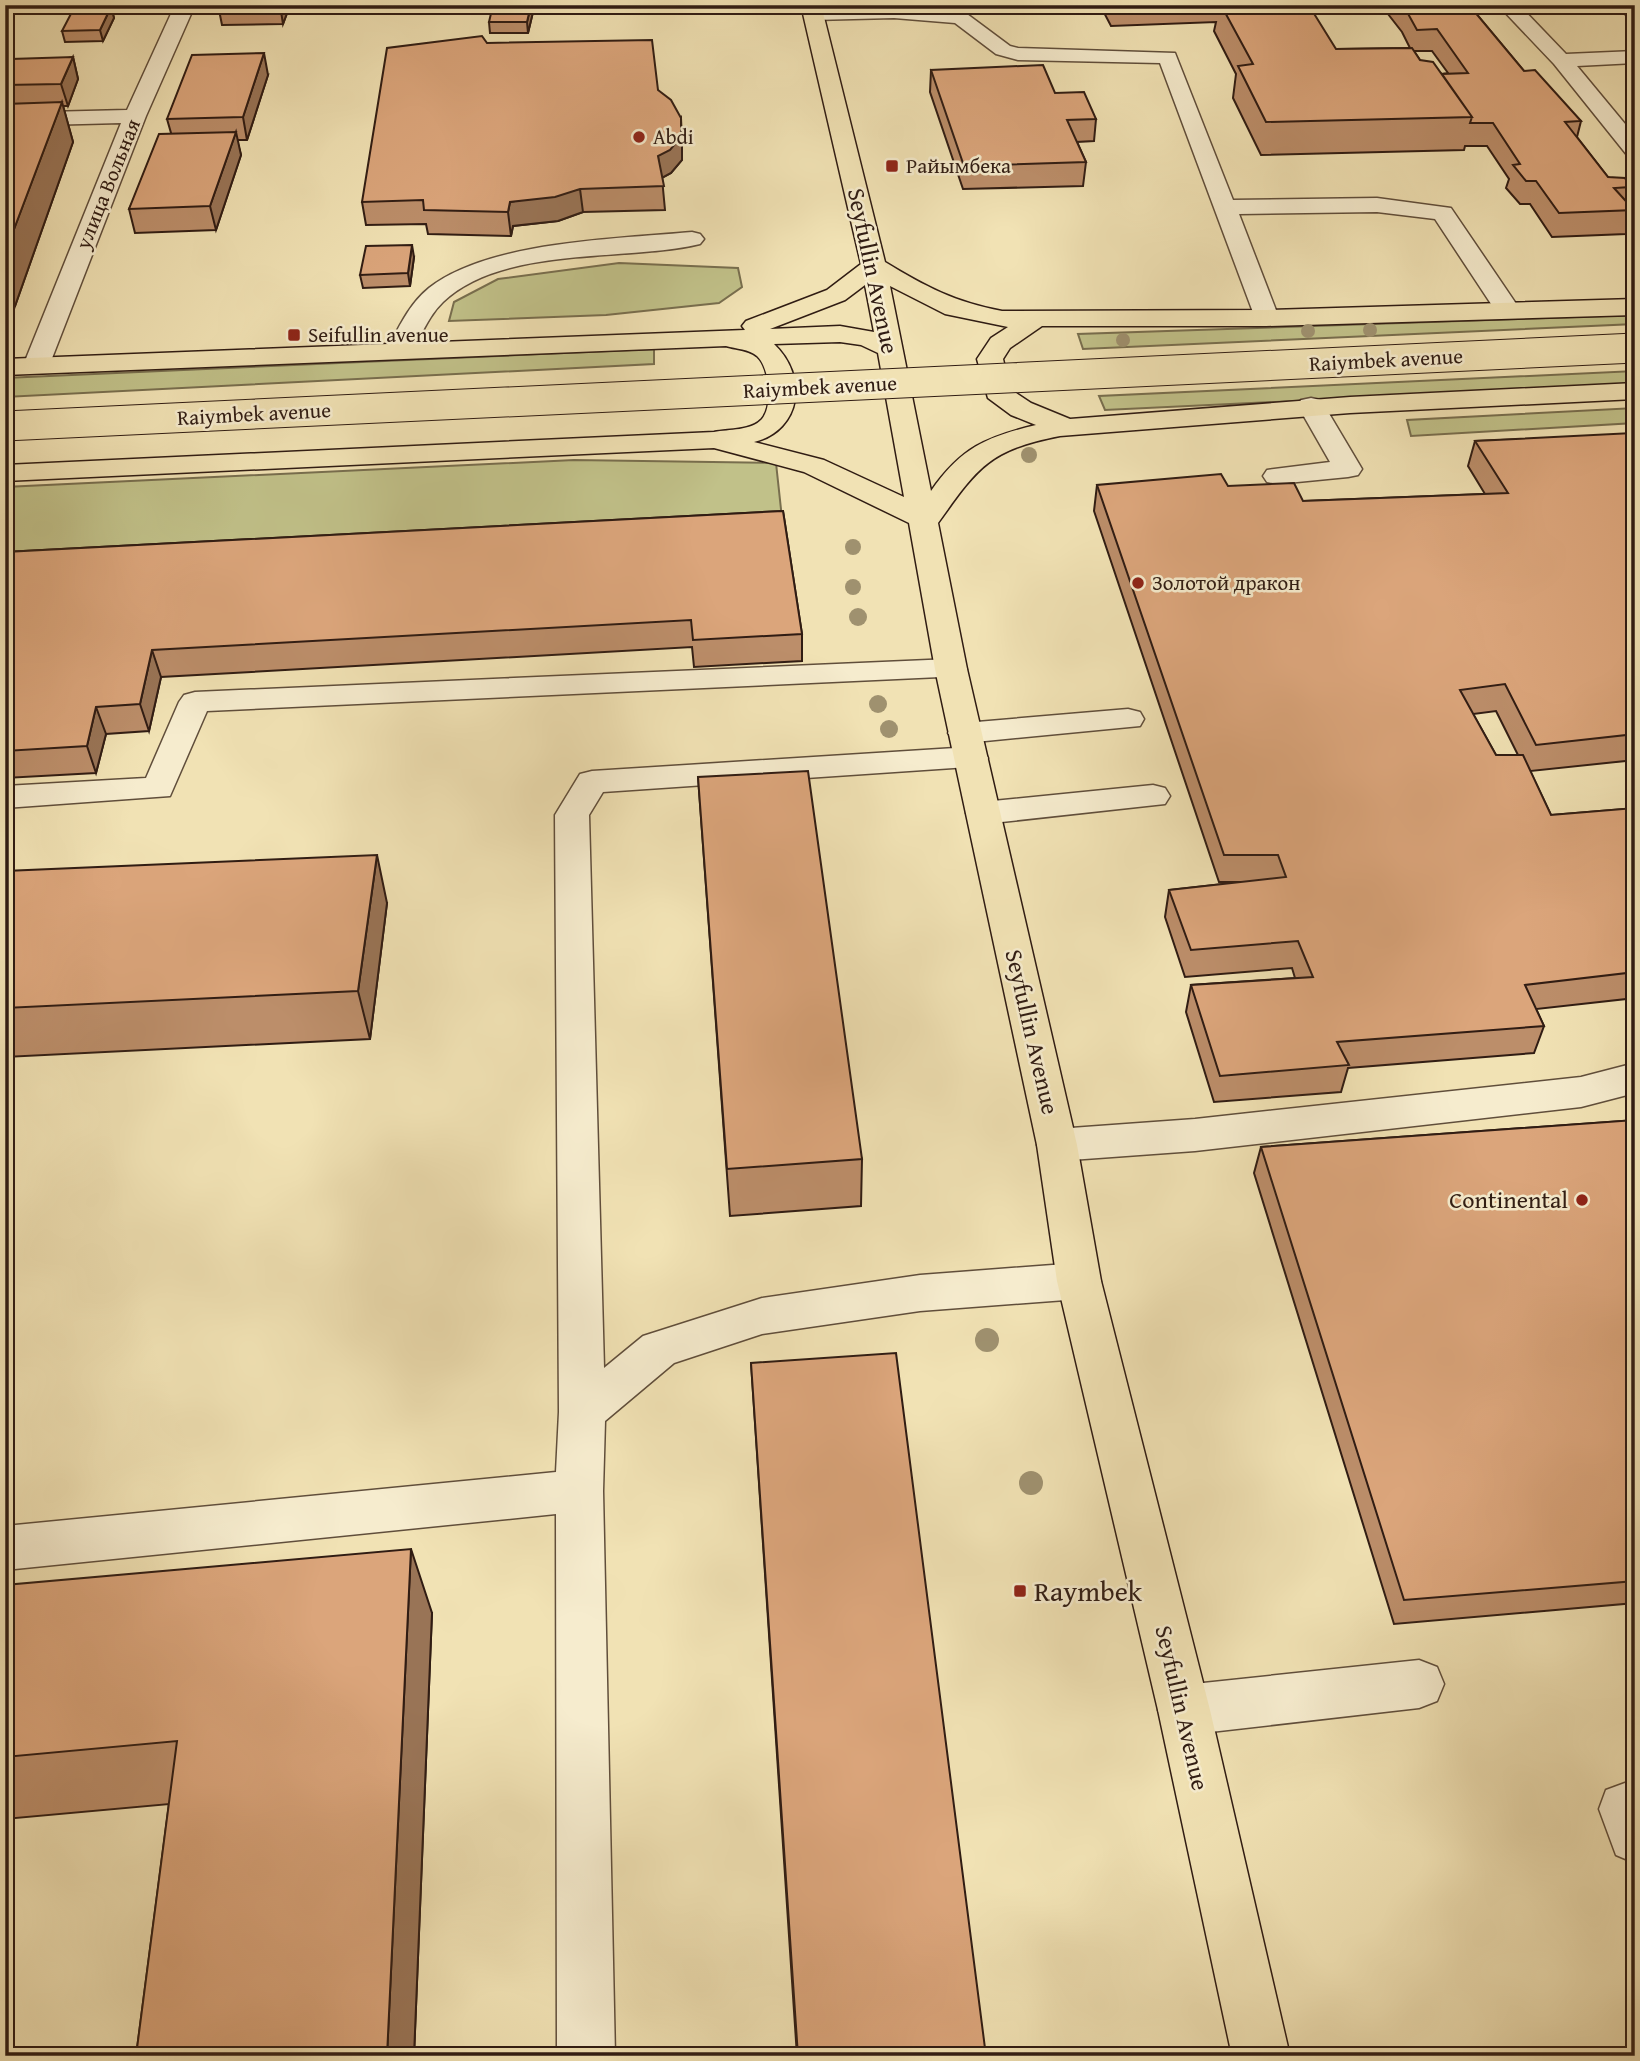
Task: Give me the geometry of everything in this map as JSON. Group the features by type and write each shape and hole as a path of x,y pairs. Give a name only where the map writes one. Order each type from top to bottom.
{"main road":[{"name":"Seyfullin Avenue","path":"812,10 874,265 925,520 951,668 1057,1145 1079,1281 1184,1710 1261,2056"},
{"path":"717,337 771,321 836,295 874,265 924,296 954,309 1002,319 1266,318 1635,307"},
{"path":"1035,320 1000,343 990,359 997,392 1021,409 1070,428"},
{"path":"5,367 839,334 868,338 891,350"},
{"path":"5,473 714,440 746,436 772,424 780,409 777,364 765,350 717,337"},
{"name":"Raiymbek avenue","path":"5,426 1635,348"},
{"path":"714,440 814,466 863,487 925,520 971,459 1025,435 1070,428 1311,406 1635,391"}],"street":[{"name":"улица Вольная","path":"36,366 135,116 185,5"},
{"path":"1508,5 1561,60 1635,150"},
{"path":"812,10 894,12 960,18 1003,50 1018,54 1168,57 1266,318"},
{"path":"1561,60 1635,57"},
{"path":"5,120 135,116"},
{"path":"1224,207 1377,205 1443,213 1508,311"},
{"path":"400,350 422,310 438,293 458,279 481,269 513,261 692,239"},
{"path":"1277,476 1348,469 1311,406"},
{"path":"5,797 158,788 195,702 951,668"},
{"path":"586,2056 579,1491 582,1412 572,815 592,782 968,746 1128,719"},
{"path":"983,813 1153,796"},
{"path":"1057,1145 1195,1135 1581,1092 1635,1078"},
{"path":"582,1412 659,1349 762,1317 920,1293 1079,1281"},
{"path":"5,1548 579,1491"},
{"path":"1184,1710 1419,1684"}],"green space":[{"path":"619,263 738,268 742,287 719,303 606,315 449,321 454,302 498,279"},
{"path":"1635,315 1635,324 1083,349 1078,334"},
{"path":"654,349 654,364 5,397 5,378"},
{"path":"1635,371 1635,385 1105,410 1099,396"},
{"path":"1635,408 1635,423 1411,436 1407,420"},
{"path":"574,460 776,463 784,537 5,579 5,487"}],"building":[{"path":"493,5 531,5 527,22 489,22"},
{"path":"1221,5 1289,5 1293,13 1313,12 1336,49 1412,48 1420,60 1433,62 1472,117 1266,122 1238,66 1253,64"},
{"path":"1402,5 1469,5 1524,71 1535,70 1581,121 1565,122 1608,177 1625,178 1630,187 1614,188 1634,210 1559,213 1536,181 1526,181 1513,165 1520,164 1493,123 1470,123 1472,117 1442,74 1468,73 1437,29 1417,30"},
{"path":"111,7 100,30 62,31 74,8"},
{"path":"482,36 487,43 652,40 658,90 671,100 681,118 681,137 670,150 658,156 664,186 580,189 555,197 510,202 508,212 424,210 423,200 362,202 387,48"},
{"path":"264,53 243,117 167,119 192,55"},
{"path":"73,57 61,84 5,85 5,72 11,59"},
{"path":"1043,65 1055,93 1084,92 1096,119 1067,120 1086,162 964,166 931,70"},
{"path":"62,102 5,253 5,104"},
{"path":"236,132 210,206 129,209 159,134"},
{"path":"412,245 408,273 360,275 366,246"},
{"path":"1633,433 1635,734 1536,745 1505,684 1460,690 1496,755 1523,755 1551,815 1635,808 1635,972 1525,985 1544,1026 1337,1042 1349,1065 1220,1076 1191,985 1313,977 1298,941 1191,950 1169,890 1286,877 1278,855 1224,855 1097,485 1221,474 1228,486 1294,483 1303,501 1508,493 1475,441"},
{"path":"783,511 802,634 693,640 691,620 152,650 140,704 96,707 87,746 5,751 5,552"},
{"path":"808,771 862,1159 727,1169 698,777"},
{"path":"377,855 358,991 5,1008 5,871"},
{"path":"1635,1120 1635,1581 1404,1600 1261,1147"},
{"path":"896,1353 986,2056 798,2056 751,1363"},
{"path":"411,1549 387,2056 136,2056 177,1741 5,1757 5,1585"}],"place":[{"name":"Abdi","path":"639,137"},
{"name":"Райымбека","path":"892,166"},
{"name":"Seifullin avenue","path":"294,335"},
{"name":"Золотой дракон","path":"1138,583"},
{"name":"Continental","path":"1582,1200"},
{"name":"Raymbek","path":"1020,1591"}]}
